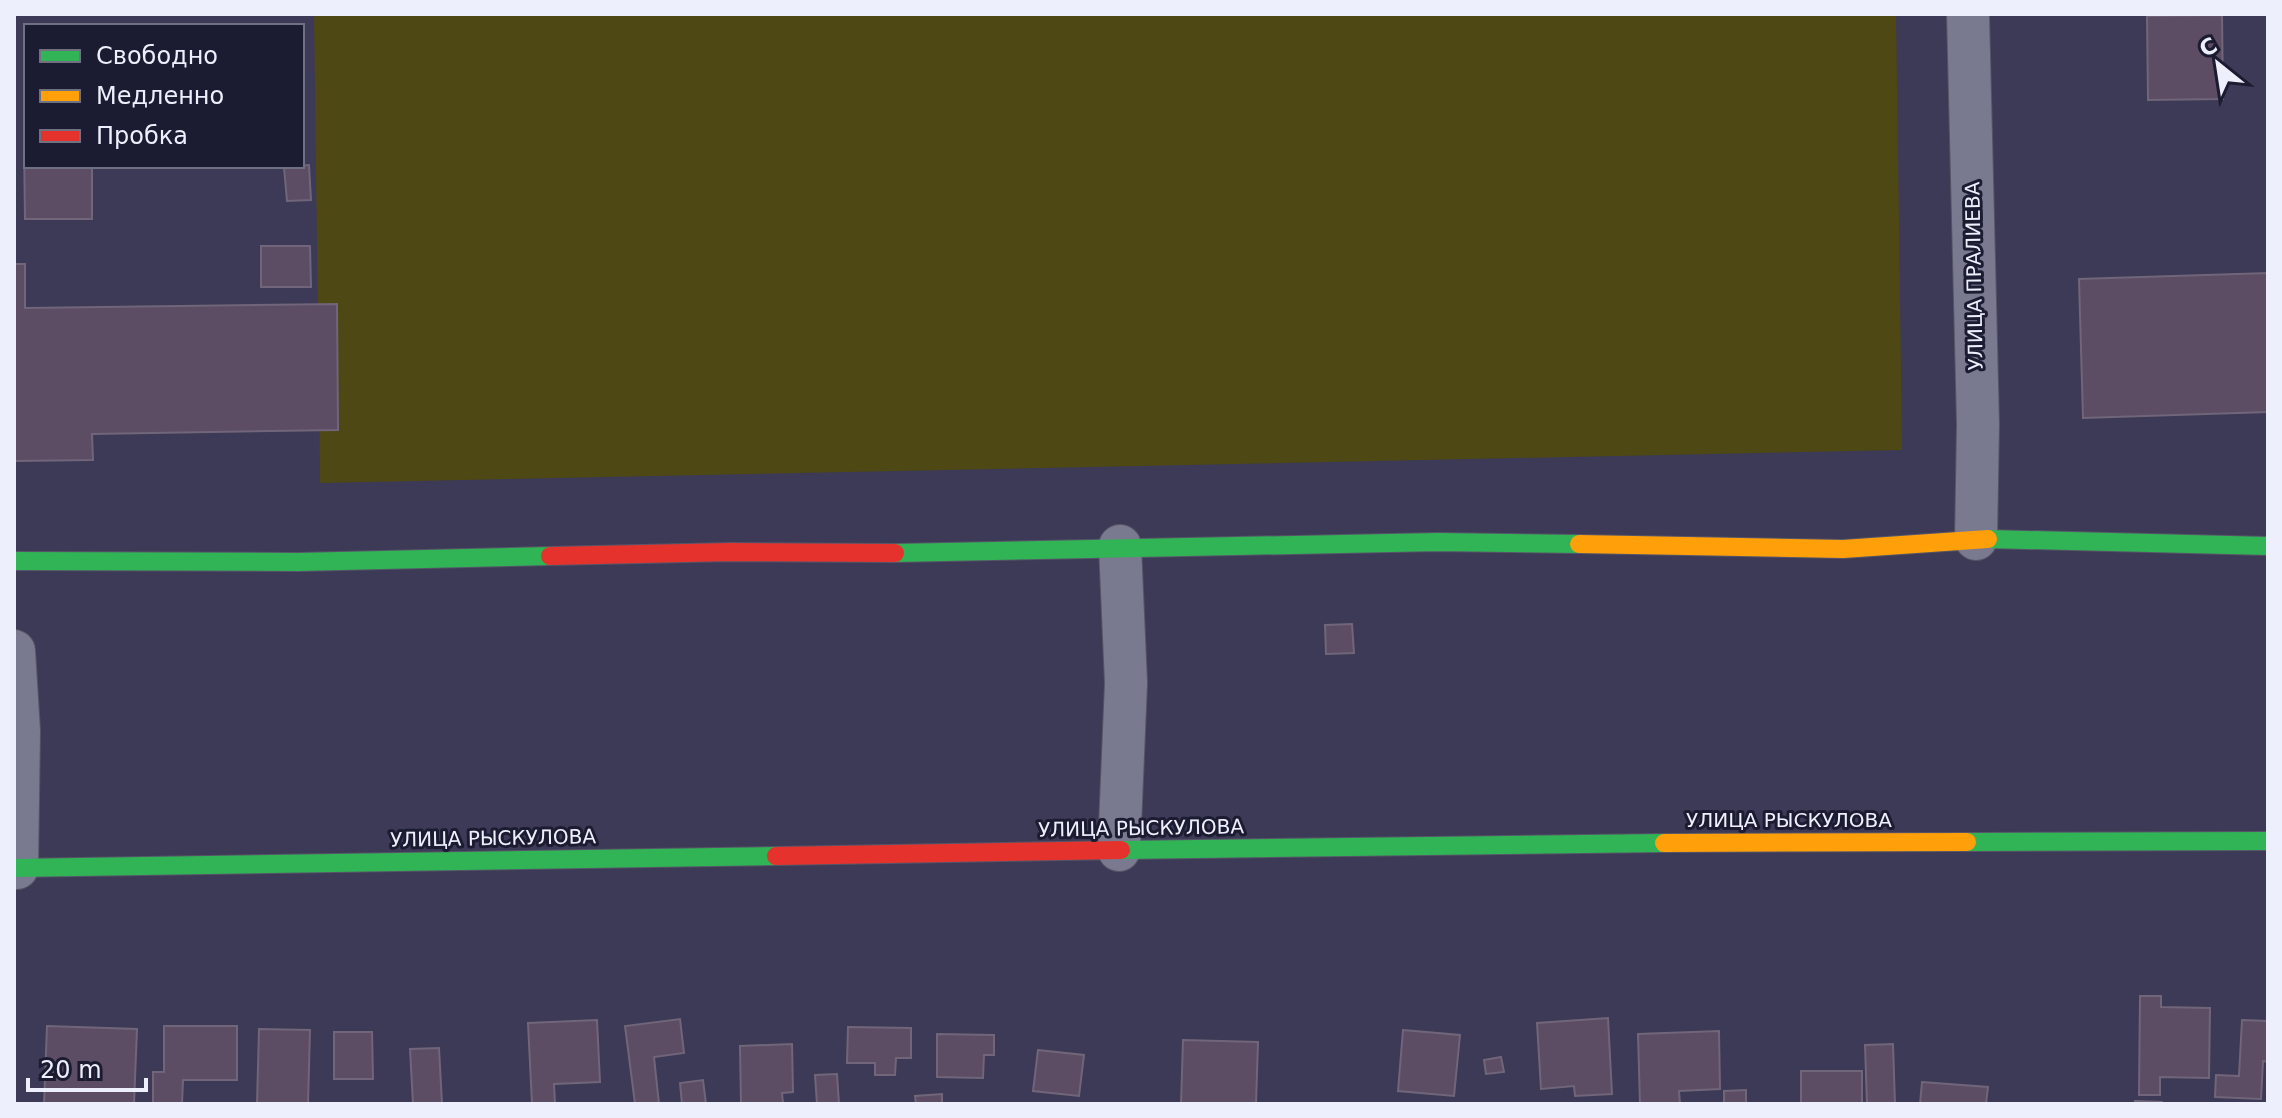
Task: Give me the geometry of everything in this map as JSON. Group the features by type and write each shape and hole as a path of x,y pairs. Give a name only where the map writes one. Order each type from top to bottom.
{"street":[{"name":"УЛИЦА ПРАЛИЕВА","path":"1968,14 1977,408 1976,539"},
{"path":"14,561 298,562 1438,542 1843,549 1976,539 2268,546"},
{"path":"1119,850 1126,683 1120,546"},
{"path":"14,651 19,731 16,868"},
{"name":"УЛИЦА РЫСКУЛОВА","path":"16,868 1564,843 2268,841"}],"shaded area":[{"path":"314,14 1896,14 1902,450 320,483"}],"building":[{"path":"2222,15 2223,99 2148,100 2147,16"},
{"path":"309,165 311,200 287,201 284,168 304,168"},
{"path":"24,168 92,168 92,219 25,219"},
{"path":"261,246 310,246 311,287 261,287"},
{"path":"14,264 25,264 25,308 337,304 338,430 92,434 93,460 14,461"},
{"path":"2268,273 2268,412 2083,418 2079,279"},
{"path":"1352,624 1354,653 1326,654 1325,625"},
{"path":"2140,996 2161,996 2161,1007 2210,1008 2209,1078 2160,1077 2160,1095 2139,1095"},
{"path":"1608,1018 1612,1094 1575,1096 1574,1086 1541,1089 1537,1023"},
{"path":"680,1019 684,1053 654,1057 659,1104 635,1104 625,1026"},
{"path":"597,1020 600,1082 554,1084 555,1104 532,1104 528,1023"},
{"path":"2242,1020 2268,1021 2268,1062 2263,1061 2261,1099 2215,1097 2216,1075 2239,1076"},
{"path":"47,1026 137,1029 134,1104 44,1104"},
{"path":"164,1026 237,1026 237,1080 183,1080 182,1104 153,1104 153,1072 164,1072"},
{"path":"848,1027 911,1028 911,1058 896,1058 895,1075 875,1075 875,1063 847,1063"},
{"path":"259,1029 310,1030 308,1104 257,1104"},
{"path":"1403,1030 1460,1035 1454,1096 1398,1091"},
{"path":"1719,1031 1720,1089 1679,1091 1680,1104 1640,1104 1638,1034"},
{"path":"334,1032 372,1032 373,1079 334,1079"},
{"path":"937,1034 994,1035 994,1055 984,1055 983,1078 937,1077"},
{"path":"1183,1040 1258,1042 1256,1104 1181,1104"},
{"path":"792,1044 793,1092 782,1093 783,1103 741,1104 740,1046"},
{"path":"1893,1044 1895,1104 1867,1104 1865,1045"},
{"path":"439,1048 442,1104 413,1104 410,1049"},
{"path":"1038,1050 1084,1055 1079,1096 1033,1091"},
{"path":"1501,1057 1504,1072 1486,1074 1484,1060"},
{"path":"1801,1071 1862,1071 1862,1104 1801,1104"},
{"path":"837,1074 839,1104 817,1104 815,1075"},
{"path":"703,1080 706,1104 682,1104 680,1083"},
{"path":"1922,1082 1988,1087 1986,1104 1920,1104"},
{"path":"1746,1090 1746,1104 1724,1104 1724,1091"},
{"path":"942,1094 942,1104 916,1104 915,1096"},
{"path":"2135,1101 2162,1102 2162,1104 2135,1104"}],"traffic: fast":[{"path":"1988,539 2268,546"},
{"path":"895,553 1438,542 1579,544"},
{"path":"14,561 298,562 550,556"},
{"path":"1967,842 2268,841"},
{"path":"1121,850 1664,843"},
{"path":"14,868 776,856"}],"traffic: slow":[{"path":"1579,544 1843,549 1988,539"},
{"path":"1664,843 1967,842"}],"traffic: jam":[{"path":"550,556 731,552 895,553"},
{"path":"776,856 1121,850"}]}
